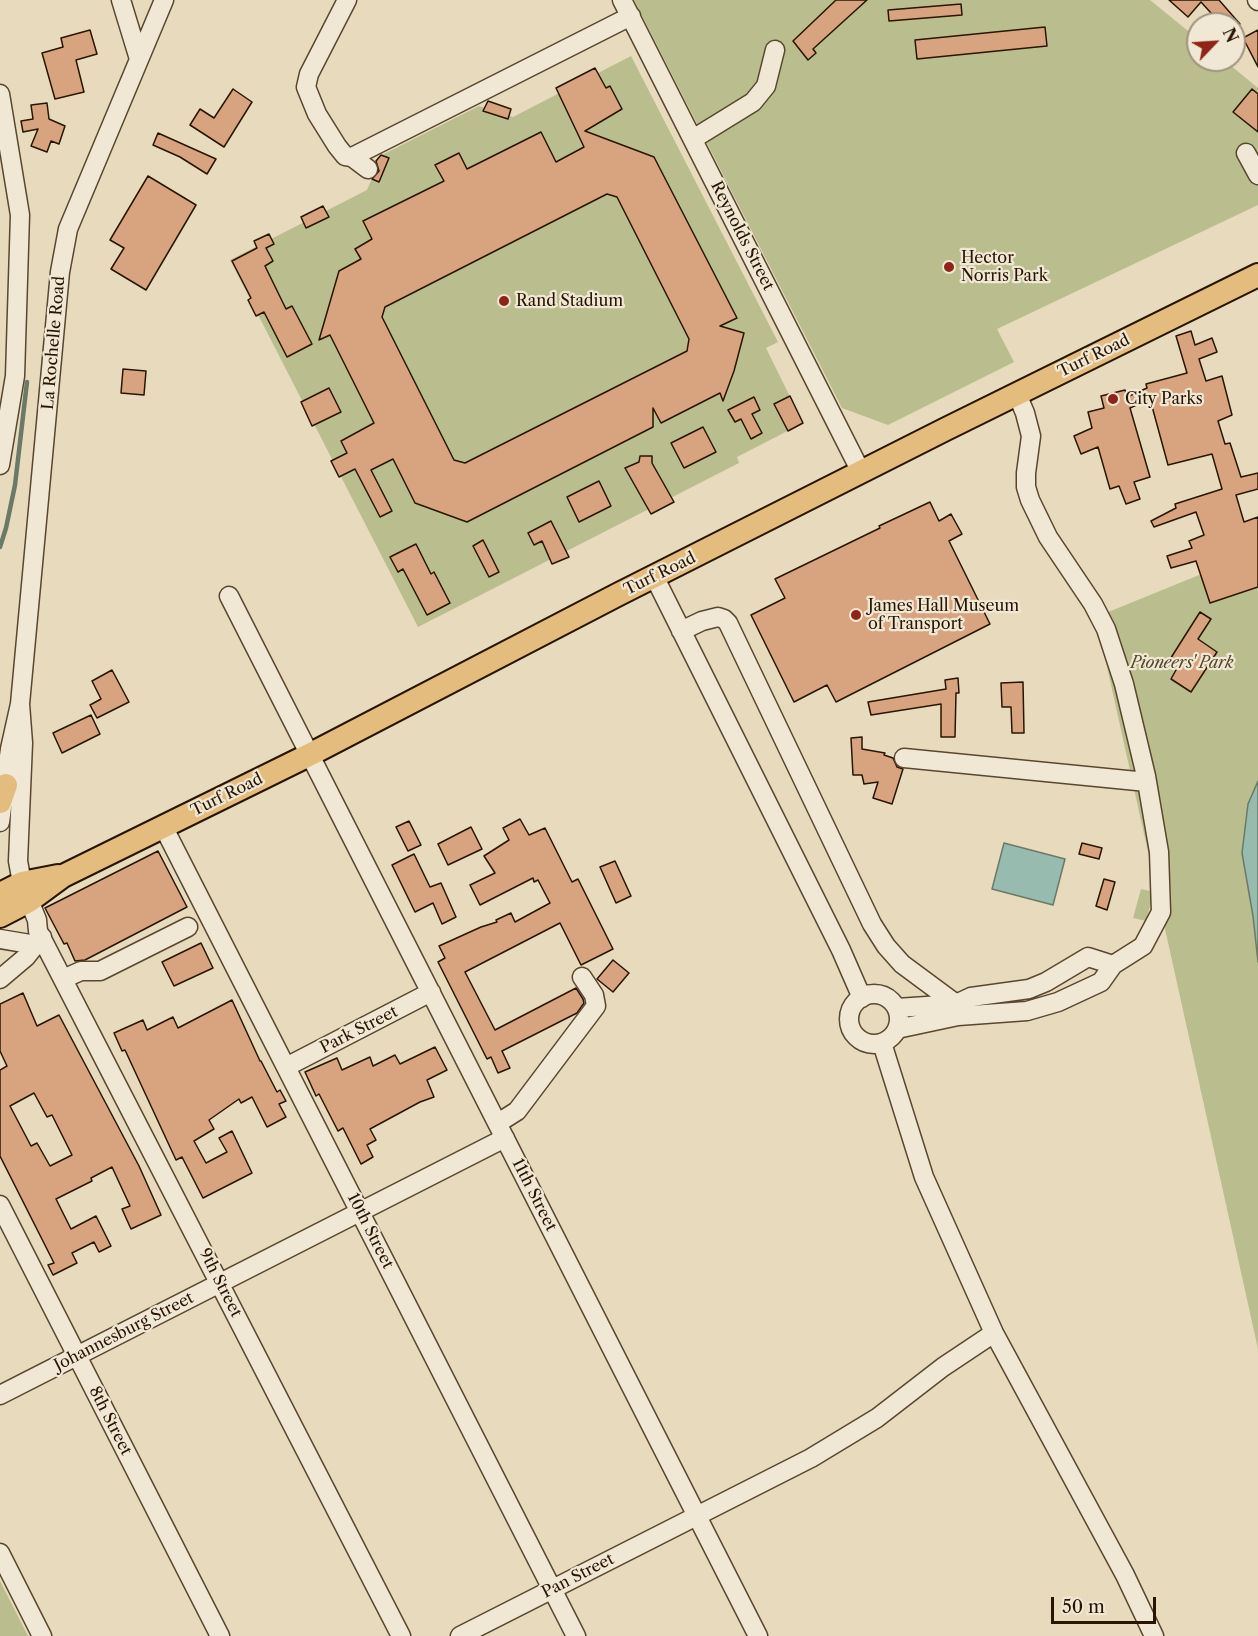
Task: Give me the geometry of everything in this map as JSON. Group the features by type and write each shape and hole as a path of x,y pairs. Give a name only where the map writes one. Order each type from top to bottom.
{"main road":[{"name":"Turf Road","path":"10,897 63,876 311,754 861,472 1258,275"}],"street":[{"path":"121,0 139,59"},
{"name":"La Rochelle Road","path":"10,897 18,845 23,743 21,704 60,272 71,219 164,0"},
{"path":"347,0 309,74 306,87 317,114 337,146 345,156 351,157 368,170"},
{"name":"Reynolds Street","path":"622,0 861,472"},
{"path":"351,157 631,16"},
{"path":"693,139 753,102 766,86 775,50"},
{"path":"0,94 20,215 15,376 0,465"},
{"path":"1246,153 1258,175"},
{"path":"897,1008 1016,1013 1045,1006 1101,982 1113,965 1143,946 1161,912 1160,852 1147,782 1124,684 1106,629 1093,604 1048,537 1030,500 1026,486 1031,436 1017,394"},
{"path":"655,578 827,922 862,998"},
{"name":"11th Street","path":"230,596 758,1636"},
{"path":"681,631 718,616 724,618 728,623 872,924 886,946 902,964 957,1010"},
{"name":"La Rochelle Road","path":"0,822 10,749 21,704"},
{"path":"904,758 1147,782"},
{"name":"10th Street","path":"163,826 576,1636"},
{"name":"9th Street","path":"10,897 37,920 39,937 63,979 401,1636"},
{"path":"63,979 81,971 100,971 188,927"},
{"path":"0,939 39,937"},
{"path":"0,979 26,957 39,937"},
{"path":"897,1029 957,1010 971,996 1029,989 1046,982 1088,957 1113,965"},
{"name":"Johannesburg Street","path":"0,1395 360,1212 501,1130 596,1006 594,995 582,977"},
{"name":"Park Street","path":"286,1067 431,992"},
{"path":"868,995 881,996 888,998 897,1008 899,1022 897,1029 888,1040 882,1043 868,1043 856,1036 852,1030 850,1023 852,1009 862,998 868,995"},
{"path":"882,1043 924,1177 994,1333 1125,1575 1154,1636"},
{"name":"8th Street","path":"0,1205 220,1636"},
{"name":"Pan Street","path":"460,1636 811,1458 878,1418 943,1367 994,1333"},
{"path":"0,1553 42,1636"}],"green space":[{"name":"Hector Norris Park","path":"634,0 1150,0 1186,29 1186,72 1239,72 1258,88 1258,205 997,329 1014,362 888,425 842,408"},
{"name":"Rand Stadium","path":"631,56 778,342 766,348 803,423 737,457 739,463 418,627 230,260 367,190 382,155 479,106 513,117"},
{"name":"Pioneers' Park","path":"1258,551 1258,1349 1096,617"},
{"path":"1141,889 1154,892 1146,921 1133,918"},
{"path":"0,1581 28,1636 0,1636"}],"water":[{"path":"1258,781 1258,962 1242,853 1248,804"},
{"path":"1004,843 1065,859 1053,905 992,889"}],"building":[{"path":"836,0 867,0 813,49 816,53 808,60 793,41"},
{"path":"1169,0 1219,0 1230,12 1210,12 1201,2 1192,12 1186,12 1186,15"},
{"path":"961,4 962,15 889,21 888,10"},
{"path":"1045,27 1047,46 917,59 915,40"},
{"path":"90,30 97,54 76,60 84,92 55,99 42,53 63,47 61,38"},
{"path":"1258,30 1258,67 1246,44 1246,36"},
{"path":"595,68 606,88 610,86 622,109 585,131 654,157 737,318 720,326 744,333 723,401 720,393 661,423 653,408 653,427 467,522 415,503 393,459 371,470 392,511 380,517 355,469 339,477 331,461 347,453 341,441 374,423 330,335 319,340 339,271 361,259 355,249 372,239 363,221 444,181 435,165 459,153 467,169 541,132 556,162 584,147 556,88","holes":["607,194 617,197 689,339 687,351 465,463 454,460 382,317 385,307"]},
{"path":"233,89 252,102 224,147 190,125 200,109 214,118"},
{"path":"1252,89 1258,94 1258,132 1233,112"},
{"path":"488,101 511,109 508,119 483,111"},
{"path":"47,103 49,119 65,126 59,144 51,141 47,152 31,146 38,129 23,132 21,121 33,119 31,105"},
{"path":"158,133 216,159 207,174 180,157 153,145"},
{"path":"381,155 389,158 379,182 372,179 379,171 376,161"},
{"path":"148,176 196,205 146,290 111,269 124,248 110,240"},
{"path":"323,206 329,217 306,228 301,217"},
{"path":"269,234 274,244 266,248 273,261 265,266 286,309 292,306 312,344 287,357 264,312 256,316 248,300 251,298 232,261 257,248 254,241"},
{"path":"1191,331 1195,345 1212,338 1217,352 1199,359 1206,381 1222,376 1232,415 1218,421 1225,444 1230,443 1241,477 1258,473 1258,489 1236,495 1244,522 1258,517 1258,587 1210,603 1196,561 1171,568 1167,556 1192,548 1189,541 1204,535 1196,512 1154,527 1151,521 1176,508 1175,504 1222,489 1212,454 1168,465 1150,399 1130,408 1150,477 1134,482 1140,499 1126,504 1119,486 1110,489 1098,447 1081,454 1074,436 1092,428 1088,412 1104,408 1101,396 1125,390 1127,397 1147,388 1146,384 1187,373 1176,336"},
{"path":"123,369 146,371 144,395 121,393"},
{"path":"329,388 341,412 312,426 301,402"},
{"path":"790,396 803,423 788,431 774,404"},
{"path":"754,397 760,410 752,414 762,433 751,439 741,419 735,422 728,410"},
{"path":"703,427 716,452 684,468 671,443"},
{"path":"640,456 652,456 652,463 674,502 651,514 625,468 639,462"},
{"path":"599,481 611,506 579,522 567,497"},
{"path":"930,502 939,521 951,514 962,534 949,541 990,624 836,702 827,685 794,702 751,615 785,598 775,579"},
{"path":"551,521 569,557 552,564 542,541 534,545 528,533"},
{"path":"483,540 499,572 489,577 473,546"},
{"path":"416,544 431,574 434,572 450,603 427,615 403,569 398,572 390,557"},
{"path":"1200,612 1211,619 1198,639 1217,652 1191,692 1171,679 1176,670 1167,664"},
{"path":"112,670 129,702 97,718 90,705 101,699 92,681"},
{"path":"958,678 955,737 941,737 941,704 871,715 868,702 946,689 945,680"},
{"path":"1023,682 1024,733 1012,733 1011,707 1002,707 1001,683"},
{"path":"91,715 100,734 62,753 53,733"},
{"path":"862,737 862,749 885,753 884,755 893,758 897,767 903,769 892,804 873,798 878,782 864,784 862,775 853,775 851,738"},
{"path":"520,819 529,835 545,828 572,882 578,879 613,949 581,965 560,923 465,972 495,1030 576,988 583,999 584,1003 577,1013 502,1051 510,1068 498,1073 491,1057 487,1059 438,962 445,958 439,946 497,922 496,920 511,913 515,922 550,903 538,880 534,882 533,878 480,905 470,885 495,873 484,856 509,840 503,828"},
{"path":"409,821 421,845 408,851 396,827"},
{"path":"471,827 482,849 448,865 438,844"},
{"path":"1082,843 1102,848 1099,859 1079,854"},
{"path":"158,851 187,907 85,960 75,961 67,943 64,944 45,908"},
{"path":"414,854 430,887 441,883 456,917 442,924 433,903 415,912 392,865"},
{"path":"615,861 631,896 616,903 600,867"},
{"path":"1104,879 1115,882 1107,910 1096,906"},
{"path":"201,943 213,968 174,986 162,962"},
{"path":"613,960 629,973 613,992 597,979"},
{"path":"23,993 37,1026 59,1015 139,1166 161,1215 131,1229 122,1209 130,1206 112,1167 91,1178 92,1181 56,1199 71,1229 96,1216 111,1246 99,1252 94,1242 72,1253 77,1263 53,1275 48,1265 54,1263 0,1156 0,1070 7,1066 0,1051 0,1004","holes":["34,1093 47,1117 52,1115 72,1155 50,1166 37,1143 31,1146 10,1106"]},
{"path":"232,1000 260,1061 277,1092 280,1090 286,1101 279,1104 286,1117 267,1127 252,1097 241,1103 239,1099 209,1120 214,1129 194,1141 206,1163 227,1152 219,1138 232,1131 252,1173 203,1198 182,1157 176,1160 125,1050 122,1051 114,1033 143,1020 147,1030 173,1017 178,1028"},
{"path":"435,1047 447,1070 427,1080 434,1097 370,1129 376,1140 367,1145 373,1157 361,1164 343,1128 338,1131 319,1094 316,1096 305,1072 337,1058 342,1070 370,1057 373,1066 395,1055 400,1064"}],"waterway":[{"path":"0,547 15,485 27,382"}],"place":[{"name":"Hector Norris Park","path":"949,267"},
{"name":"Rand Stadium","path":"504,301"},
{"name":"City Parks","path":"1113,399"},
{"name":"James Hall Museum of Transport","path":"856,615"}]}
